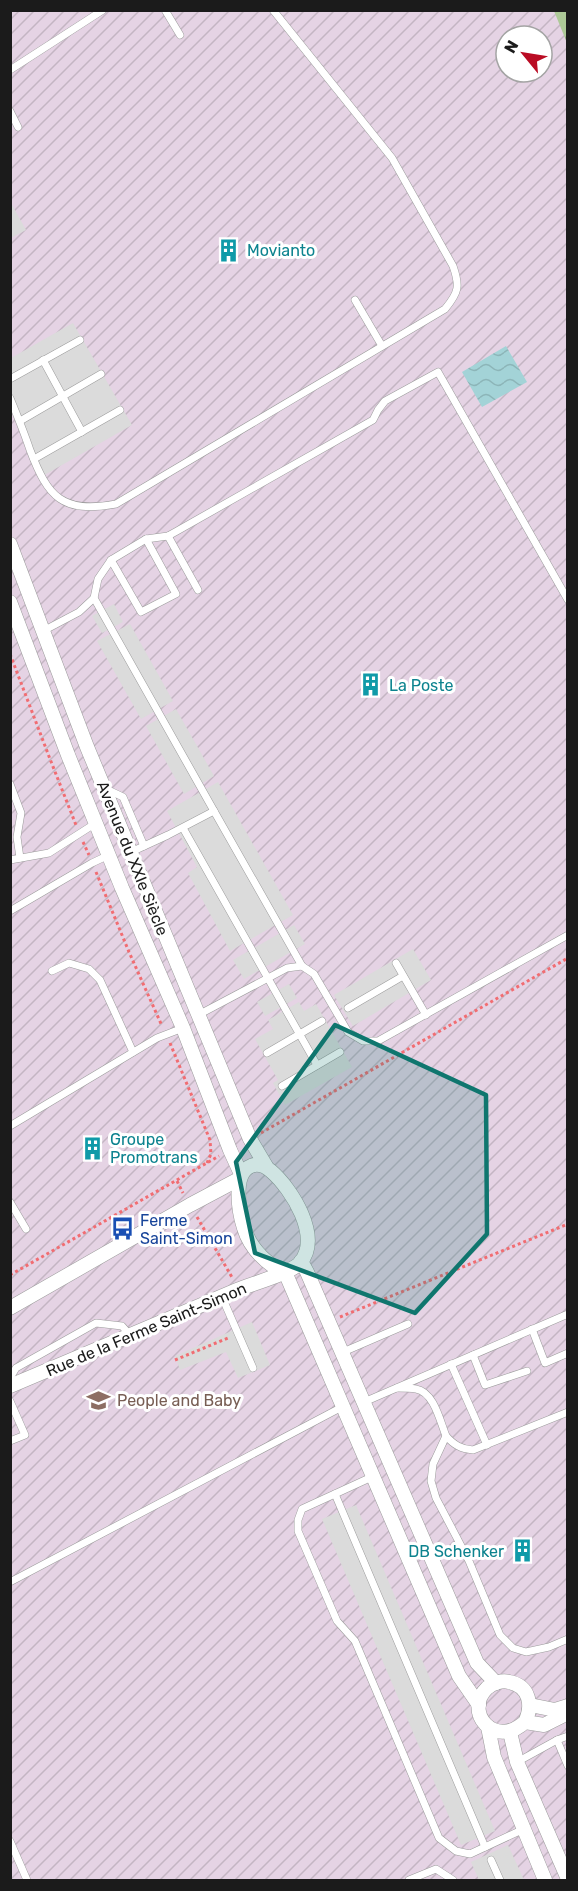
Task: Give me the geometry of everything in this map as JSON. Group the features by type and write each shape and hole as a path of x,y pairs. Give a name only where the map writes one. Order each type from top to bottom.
{"street":[{"name":"Avenue du XXIe Siècle","path":"10,544 104,789 250,1139 266,1167 280,1178 292,1194 302,1215 307,1236 306,1252 301,1261"},
{"name":"Avenue du XXIe Siècle","path":"10,602 68,755 183,1028 240,1176"},
{"path":"10,1308 240,1176 246,1168 256,1164 266,1167"},
{"path":"240,1176 238,1204 244,1230 266,1263 283,1272 374,1476 459,1676 479,1705 481,1718 488,1727 497,1732 510,1732 518,1730 530,1713 526,1692 518,1685 508,1681 496,1683 484,1692 479,1705"},
{"path":"301,1261 477,1664 496,1683"},
{"name":"Rue de la Ferme Saint-Simon","path":"10,1386 283,1272 298,1265 301,1261"},
{"path":"530,1705 555,1710 567,1706"},
{"path":"525,1722 544,1725 567,1713"},
{"path":"488,1727 494,1757 545,1881"},
{"path":"510,1732 518,1762 567,1879"}],"lane":[{"path":"10,70 103,10"},
{"path":"165,10 180,35"},
{"path":"10,398 41,477 54,494 72,505 94,508 116,504 445,309 456,296 459,282 453,266 392,158 273,10"},
{"path":"10,111 18,127"},
{"path":"355,300 382,346"},
{"path":"10,379 80,340"},
{"path":"43,360 82,432"},
{"path":"43,631 79,612 94,598 98,579 111,560 146,539 168,536 373,420 385,401 438,372 567,600"},
{"path":"20,421 101,374"},
{"path":"34,459 120,411"},
{"path":"168,536 198,590"},
{"path":"111,560 141,612 176,594 146,539"},
{"path":"94,598 302,966 314,974 348,1032 363,1041 378,1041 567,935"},
{"path":"10,784 21,813 17,837 20,858"},
{"path":"104,789 123,797 144,846"},
{"path":"131,852 214,811"},
{"path":"10,860 49,853 96,823"},
{"path":"183,828 317,1065"},
{"path":"10,911 92,862 109,855"},
{"path":"52,971 69,963 89,969 100,980 133,1052"},
{"path":"396,963 426,1015"},
{"path":"198,1015 287,968 302,966"},
{"path":"348,1008 404,976"},
{"path":"267,1053 322,1021"},
{"path":"10,1126 133,1052 166,1034 183,1028"},
{"path":"282,1086 340,1052"},
{"path":"10,1202 26,1229"},
{"path":"222,1297 253,1368"},
{"path":"364,1402 567,1314"},
{"path":"10,1378 16,1368 96,1323 122,1326 131,1336"},
{"path":"343,1353 408,1324"},
{"path":"532,1329 545,1362 567,1353"},
{"path":"473,1355 485,1385 527,1371"},
{"path":"451,1364 487,1445"},
{"path":"397,1388 418,1389 426,1394 431,1400 446,1436 453,1444 465,1450 487,1445 567,1412"},
{"path":"10,1401 26,1436 10,1441"},
{"path":"10,1582 342,1407"},
{"path":"446,1436 433,1464 431,1481 433,1490 469,1561 500,1635 513,1648 526,1652 549,1647 567,1639"},
{"path":"374,1476 302,1509 298,1520 298,1531 337,1621 355,1641 439,1838 456,1851 470,1854 524,1829"},
{"path":"335,1494 485,1847"},
{"path":"518,1762 567,1736"},
{"path":"557,1740 567,1766"},
{"path":"10,1841 27,1881"},
{"path":"491,1860 500,1881"},
{"path":"409,1881 436,1869 452,1878 453,1881"}],"path":[{"path":"10,654 80,833 210,1140 211,1154 206,1164"},
{"path":"250,1139 567,958"},
{"path":"10,1275 230,1150"},
{"path":"177,1181 239,1289"},
{"path":"329,1322 567,1224"},
{"path":"175,1360 238,1334"}],"highlighted area":[{"path":"335,1025 486,1095 487,1234 415,1313 255,1253 236,1162"}],"shaded area":[{"path":"11,11 567,11 567,1880 11,1880"},
{"path":"11,203 26,230 10,238"},
{"path":"73,323 132,425 41,477 11,398 11,358"},
{"path":"114,604 123,622 102,633 92,616"},
{"path":"130,624 173,701 141,719 97,641"},
{"path":"176,709 214,776 184,794 146,726"},
{"path":"218,782 293,915 230,951 188,873 197,867 167,811"},
{"path":"294,925 305,944 244,979 233,960"},
{"path":"413,949 431,980 353,1026 334,995"},
{"path":"289,984 297,998 265,1016 257,1002"},
{"path":"299,1002 304,1011 316,1004 352,1067 285,1105 273,1083 278,1080 255,1039 273,1029 268,1020"},
{"path":"252,1322 270,1365 238,1378 226,1352 180,1370 175,1356"},
{"path":"356,1505 495,1831 461,1845 322,1519"},
{"path":"508,1845 524,1880 479,1880 471,1862"}],"green space":[{"path":"554,11 567,11 567,43"}],"water":[{"path":"506,346 527,382 482,407 462,372"}],"place":[{"name":"Movianto","path":"229,250"},
{"name":"La Poste","path":"371,685"},
{"name":"Groupe Promotrans","path":"92,1148"},
{"name":"Ferme Saint-Simon","path":"122,1229"},
{"name":"People and Baby","path":"99,1400"},
{"name":"DB Schenker","path":"522,1551"}]}
